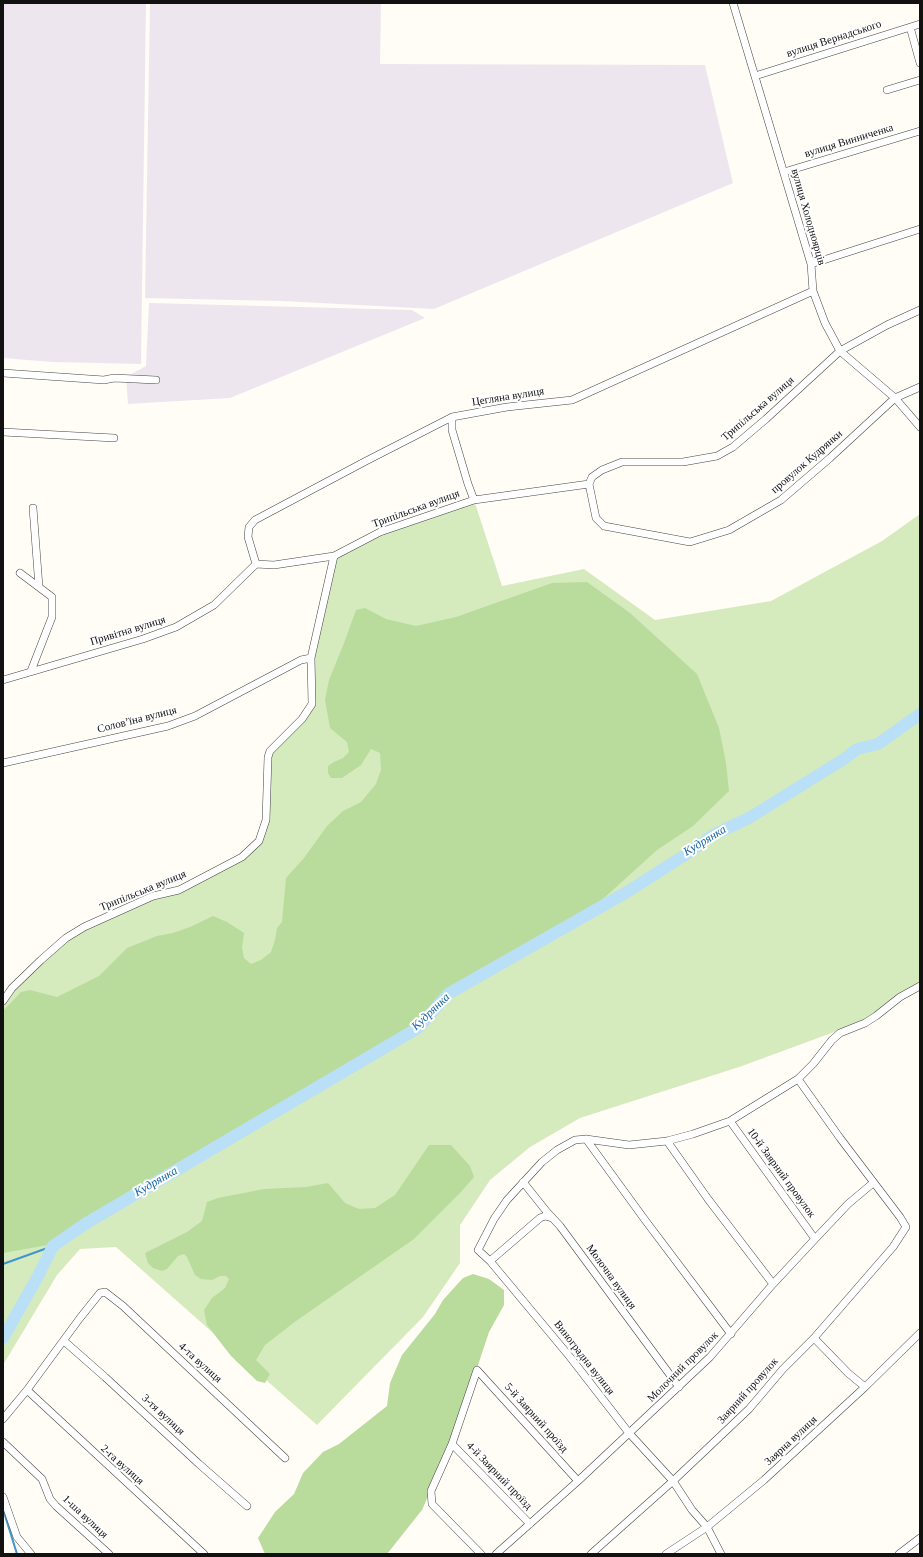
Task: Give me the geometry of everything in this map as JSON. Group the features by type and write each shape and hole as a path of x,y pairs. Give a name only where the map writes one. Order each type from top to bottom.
{"street":[{"name":"вулиця Холодноярців","path":"732,3 812,264 813,291 825,323 840,351 895,398 920,427"},
{"name":"вулиця Вернадського","path":"755,76 920,24"},
{"path":"910,27 920,63"},
{"path":"887,90 920,80"},
{"name":"вулиця Винниченка","path":"784,172 920,131"},
{"path":"812,264 920,229"},
{"name":"Цегляна вулиця","path":"256,564 248,537 249,528 255,520 366,461 452,418 507,407 572,400 813,291"},
{"name":"Трипільська вулиця","path":"3,1001 12,988 66,938 84,927 154,896 179,890 242,856 259,841 266,820 268,757 270,751 302,719 312,704 311,658 334,556 380,532 474,500 589,484 592,477 602,470 622,462 683,462 717,456 734,446 766,419 840,351 887,325 920,310"},
{"path":"3,373 104,380 114,378 156,380"},
{"name":"провулок Кудрянки","path":"589,484 596,518 604,526 690,542 729,530 781,500 830,458 895,398 920,387"},
{"path":"452,418 452,430 474,500"},
{"path":"3,432 114,438"},
{"path":"33,508 39,587"},
{"path":"256,564 274,565 334,556"},
{"name":"Привітна вулиця","path":"3,680 143,639 176,627 214,605 256,564"},
{"path":"20,573 52,596 52,617 31,671"},
{"name":"Соловʼїна вулиця","path":"3,763 168,726 195,716 301,660 311,658"},
{"path":"523,1182 556,1150 575,1140 586,1139 629,1145 667,1141 730,1121 798,1079 840,1033 865,1023 900,997 920,986"},
{"path":"798,1079 872,1183"},
{"name":"10-й Заярний провулок","path":"730,1121 815,1239"},
{"path":"586,1139 731,1334"},
{"path":"667,1141 708,1199 773,1284"},
{"name":"Молочна вулиця","path":"523,1182 560,1226 679,1387"},
{"name":"Виноградна вулиця","path":"523,1182 503,1207 478,1250 490,1261 570,1356 629,1433 673,1481 692,1510 707,1527 721,1554"},
{"name":"Заярний провулок","path":"591,1554 673,1481 749,1410 893,1247 906,1227 900,1217 872,1183"},
{"name":"Молочний провулок","path":"496,1554 578,1481 710,1357 773,1284 848,1204 872,1183"},
{"path":"490,1261 540,1218 545,1216 552,1218"},
{"name":"4-та вулиця","path":"64,1341 101,1292 105,1292 114,1298 285,1458"},
{"name":"Заярна вулиця","path":"666,1554 678,1551 764,1480 865,1387 920,1333"},
{"path":"814,1338 848,1373 865,1387"},
{"path":"3,1419 64,1341"},
{"name":"3-тя вулиця","path":"64,1341 247,1506"},
{"name":"5-й Заярний проїзд","path":"452,1444 477,1370 578,1481"},
{"name":"2-га вулиця","path":"27,1390 204,1554"},
{"name":"1-ша вулиця","path":"3,1442 42,1478 50,1499 54,1504 109,1554"},
{"path":"452,1444 431,1491 432,1504 481,1554"},
{"name":"4-й Заярний проїзд","path":"452,1444 530,1524"},
{"path":"3,1497 18,1537 32,1554"},
{"path":"899,1554 920,1538"}],"shaded area":[{"path":"3,3 146,3 141,364 52,362 3,358"},
{"path":"150,3 381,3 380,64 705,65 733,183 434,309 282,301 145,298"},
{"path":"149,303 412,310 425,318 230,398 128,404 126,377 146,366"}],"green space":[{"path":"475,503 502,586 584,569 655,620 771,601 882,541 920,514 920,984 864,1021 742,1066 580,1118 530,1147 490,1180 460,1225 460,1263 423,1317 317,1425 116,1247 80,1249 57,1275 3,1365 3,1006 15,990 43,962 68,941 85,930 154,899 180,893 262,842 271,757 273,752 304,720 315,705 314,658 337,558 381,535"},
{"path":"587,582 630,613 697,674 719,728 726,763 729,791 693,826 657,850 583,917 467,980 450,991 415,1026 48,1245 3,1253 3,1011 21,992 30,990 57,997 99,976 127,948 157,936 173,933 190,927 213,916 227,922 244,933 242,947 244,958 251,964 261,960 271,952 277,928 282,922 286,878 304,858 327,826 343,811 361,802 376,784 381,770 380,753 371,749 361,765 342,778 331,778 328,773 328,766 343,758 349,752 347,742 330,728 325,700 329,680 356,610 365,608 386,619 416,626 456,617 552,583"},
{"path":"429,1145 451,1145 470,1166 474,1177 414,1239 296,1321 265,1345 256,1360 270,1374 265,1383 257,1381 231,1356 207,1325 204,1310 212,1298 225,1288 229,1279 226,1276 220,1276 212,1280 201,1279 195,1275 187,1257 184,1254 178,1256 167,1269 162,1271 153,1268 148,1263 145,1253 187,1232 202,1221 207,1202 218,1198 264,1189 306,1187 328,1183 345,1203 359,1209 375,1208 395,1195"},
{"path":"473,1274 489,1279 504,1290 504,1305 489,1332 454,1437 422,1510 387,1554 265,1554 258,1538 275,1512 294,1494 303,1473 323,1452 339,1444 387,1406 390,1383 402,1355 435,1314 443,1300 463,1278"}],"waterway":[{"name":"Кудрянка","path":"3,1338 37,1278 53,1246 85,1224 418,1028 448,994 627,892 713,835 749,818 844,759 857,749 878,744 920,714"},
{"path":"3,1264 53,1246"},
{"path":"3,1509 17,1554"}]}
